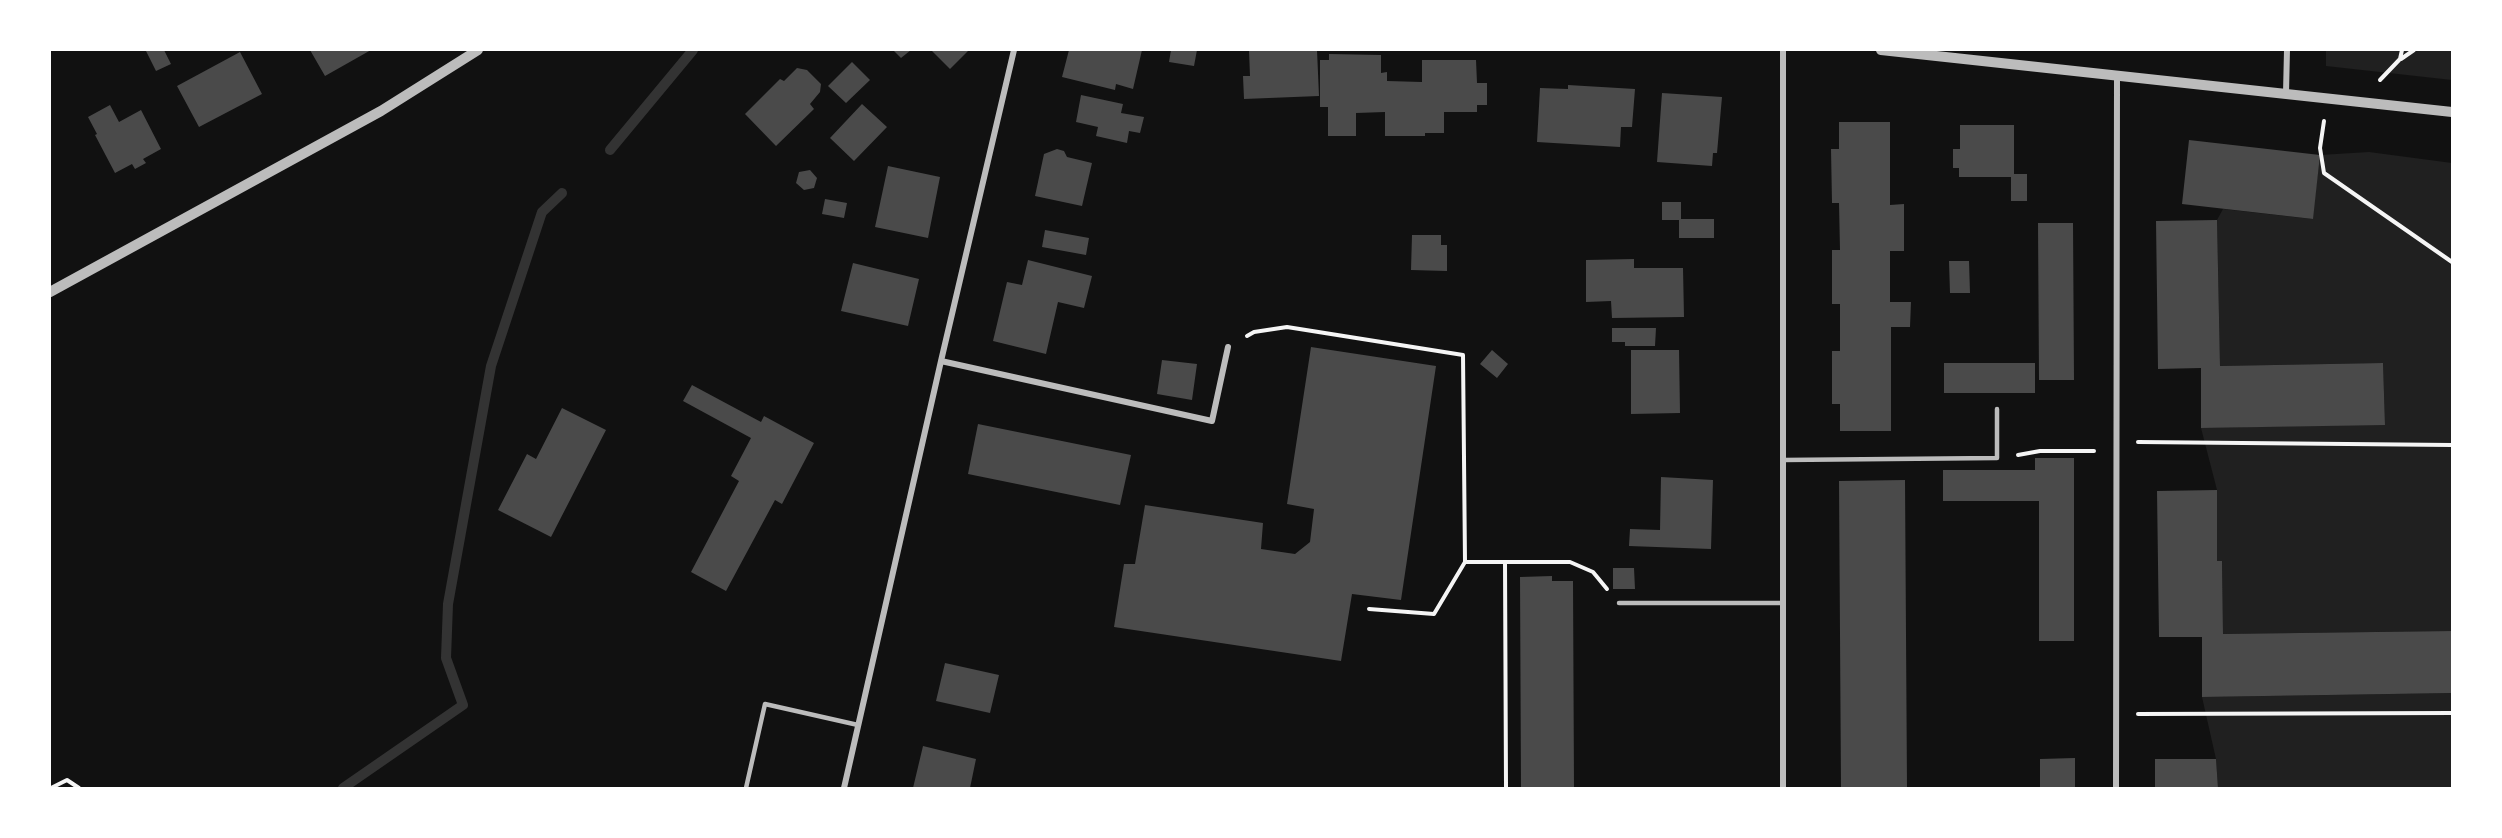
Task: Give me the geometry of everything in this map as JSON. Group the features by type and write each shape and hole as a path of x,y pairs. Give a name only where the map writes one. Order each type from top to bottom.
{"street":[{"path":"50,292 381,111 477,50"},
{"path":"844,789 1014,50"},
{"path":"1783,50 1783,789"},
{"path":"1881,50 2452,112"},
{"path":"2286,93 2287,50"},
{"path":"2116,789 2117,76"},
{"path":"941,361 1212,421 1228,347"}],"lane":[{"path":"1783,460 1997,458 1997,410"},
{"path":"1619,603 1783,603"},
{"path":"746,789 765,704 858,725"}],"path":[{"path":"2400,59 2402,50"},
{"path":"2359,102 2400,59 2414,50"},
{"path":"2327,98 2319,148 2324,173 2452,262"},
{"path":"1228,347 1254,332 1287,327 1463,355 1465,562 1434,614 1369,609"},
{"path":"2116,442 2452,445"},
{"path":"1997,458 2040,451 2116,451"},
{"path":"1465,562 1570,562 1593,572 1619,603"},
{"path":"1504,562 1506,789"},
{"path":"2116,714 2452,714"},
{"path":"51,789 67,780 79,789"}],"shaded area":[{"path":"2326,50 2452,50 2452,80 2326,66"},
{"path":"2369,152 2452,163 2452,631 2223,634 2222,561 2217,561 2217,490 2201,428 2385,424 2383,363 2220,366 2217,220 2223,209 2312,219 2320,155"},
{"path":"2452,693 2452,788 2218,788 2216,759 2202,697"}],"building":[{"path":"164,50 171,64 156,71 146,51"},
{"path":"310,50 371,50 325,76"},
{"path":"893,50 911,50 901,58"},
{"path":"931,50 969,50 950,69"},
{"path":"1069,50 1142,50 1133,89 1116,84 1115,90 1062,77"},
{"path":"1171,50 1197,50 1194,66 1169,62"},
{"path":"1249,50 1317,50 1319,96 1244,99 1243,76 1250,76"},
{"path":"240,52 262,94 199,127 177,86"},
{"path":"1329,54 1381,55 1381,73 1387,72 1387,81 1422,82 1422,60 1476,60 1477,83 1487,83 1487,105 1477,105 1477,112 1444,112 1444,133 1425,133 1425,136 1385,136 1385,112 1356,113 1356,136 1328,136 1328,107 1320,107 1320,60 1329,60"},
{"path":"852,62 870,80 846,103 828,86"},
{"path":"797,68 807,70 821,84 820,92 810,104 814,109 776,146 745,114 780,79 784,81"},
{"path":"1568,85 1635,89 1632,127 1621,127 1620,147 1537,142 1540,88 1568,89"},
{"path":"1662,93 1722,97 1717,153 1713,153 1712,166 1657,162"},
{"path":"1081,95 1123,104 1121,113 1144,117 1140,133 1129,131 1127,143 1096,136 1098,127 1076,122"},
{"path":"862,104 887,127 854,161 830,138"},
{"path":"110,105 119,122 141,110 161,149 143,159 146,163 135,169 132,164 115,173 95,135 97,134 88,117"},
{"path":"1839,122 1890,122 1890,205 1904,204 1904,251 1890,251 1890,302 1911,302 1910,327 1891,327 1891,431 1840,431 1840,404 1832,404 1832,351 1840,351 1840,304 1832,304 1832,250 1840,250 1839,203 1832,203 1831,149 1839,149"},
{"path":"1960,125 2014,125 2014,174 2027,174 2027,201 2011,201 2011,177 1959,177 1959,168 1953,168 1953,149 1960,149"},
{"path":"2189,140 2320,155 2313,219 2182,204"},
{"path":"1057,149 1064,151 1067,157 1092,163 1082,206 1035,196 1044,154"},
{"path":"888,166 940,177 928,238 875,227"},
{"path":"810,170 817,178 814,188 804,190 796,183 799,172"},
{"path":"825,199 847,203 844,218 822,214"},
{"path":"1662,202 1681,202 1681,219 1714,219 1714,238 1679,238 1679,220 1662,220"},
{"path":"2217,220 2220,366 2383,363 2385,425 2201,428 2201,368 2158,369 2156,221"},
{"path":"2038,223 2073,223 2074,380 2039,380"},
{"path":"1045,230 1089,238 1086,255 1042,247"},
{"path":"1412,235 1441,235 1441,245 1447,245 1447,271 1411,270"},
{"path":"1634,259 1634,268 1683,268 1684,317 1612,318 1611,301 1586,302 1586,260"},
{"path":"1028,260 1092,276 1084,308 1058,302 1046,354 993,341 1007,282 1022,285"},
{"path":"1949,261 1969,261 1970,293 1950,293"},
{"path":"853,263 919,279 908,326 841,311"},
{"path":"1612,328 1656,328 1655,346 1625,346 1625,342 1612,342"},
{"path":"1311,347 1436,366 1401,600 1352,594 1341,661 1114,627 1124,564 1135,564 1145,505 1263,523 1261,549 1295,554 1310,542 1314,509 1287,504"},
{"path":"1492,350 1508,364 1497,378 1480,364"},
{"path":"1631,350 1679,350 1680,413 1631,414"},
{"path":"1162,360 1197,364 1192,400 1157,394"},
{"path":"1944,363 2035,363 2035,393 1944,393"},
{"path":"692,385 761,422 764,416 814,443 782,504 775,500 726,591 691,572 739,481 731,476 751,438 683,401"},
{"path":"562,408 606,430 551,537 498,510 527,454 536,459"},
{"path":"978,424 1131,455 1120,505 968,474"},
{"path":"2035,458 2074,458 2074,641 2039,641 2039,501 1943,501 1943,470 2035,470"},
{"path":"1661,477 1713,480 1711,549 1629,546 1630,529 1660,530"},
{"path":"1905,480 1907,788 1841,788 1839,481"},
{"path":"2217,490 2217,561 2222,561 2223,634 2452,631 2452,693 2202,697 2202,637 2159,637 2157,491"},
{"path":"1613,568 1634,568 1635,589 1613,589"},
{"path":"1552,576 1552,581 1573,581 1574,788 1521,788 1520,577"},
{"path":"945,663 999,675 990,713 936,701"},
{"path":"923,746 976,759 970,788 913,788"},
{"path":"2075,758 2075,788 2040,788 2040,759"},
{"path":"2155,759 2216,759 2218,788 2155,788"}],"waterway":[{"path":"610,150 693,50"},
{"path":"343,788 463,705 446,658 448,604 491,366 542,212 562,193"}]}
